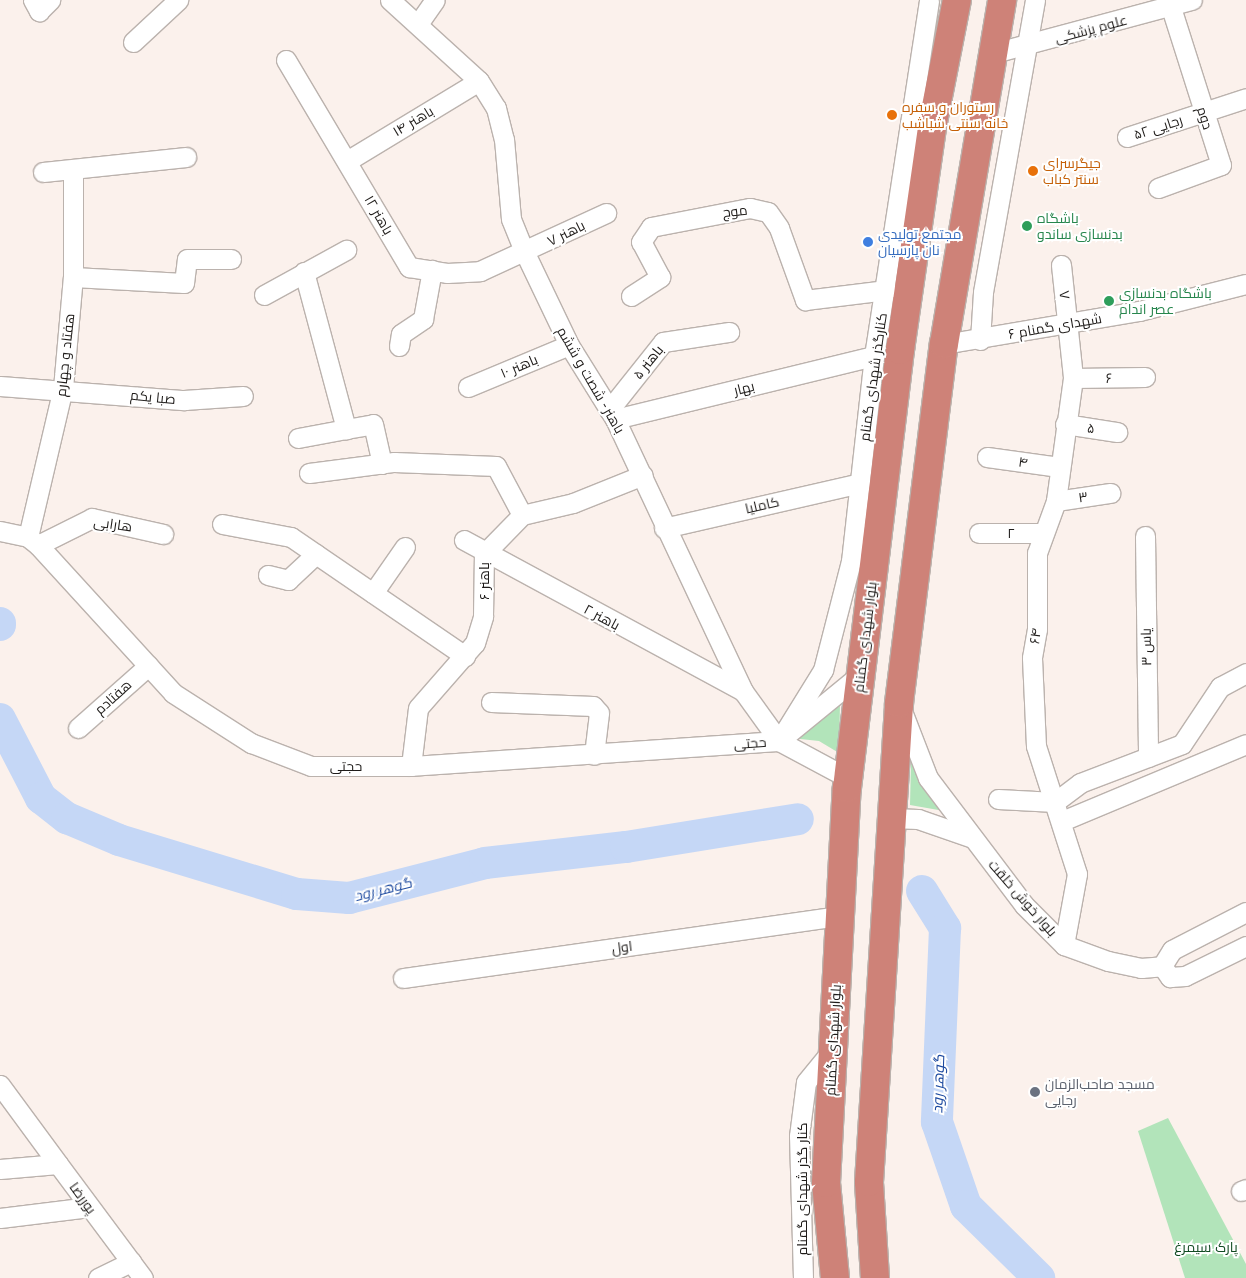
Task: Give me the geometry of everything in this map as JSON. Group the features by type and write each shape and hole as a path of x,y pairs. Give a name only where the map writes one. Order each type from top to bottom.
{"highway":[{"name":"بلوار شهدای گمنام","path":"835,1278 826,1183 848,778 868,612 878,428 957,0"},
{"path":"875,1278 869,1182 890,818 899,703 944,344 990,54 1002,0"}],"street":[{"path":"133,42 178,0"},
{"name":"باهنر - شصت و ششم","path":"390,0 479,81 502,122 510,219 525,253 569,345 612,414 742,691 779,741"},
{"path":"418,24 435,0"},
{"name":"کنارگذر شهدای گمنام","path":"779,741 823,670 851,561 860,483 878,428 874,356 886,290 929,0"},
{"path":"980,340 983,292 1024,47 1035,0"},
{"name":"علوم پزشکی","path":"990,54 1024,47 1192,0"},
{"name":"دوم","path":"1158,188 1221,165 1171,7"},
{"name":"باهنر ۱۲","path":"286,60 409,267 432,270 480,271 525,253"},
{"name":"باهنر ۱۴","path":"347,161 479,81"},
{"name":"رجایی ۵۲","path":"1127,137 1246,98"},
{"path":"43,172 186,157"},
{"name":"هفتاد و چهارم","path":"33,541 63,388 73,277 73,170"},
{"name":"موج","path":"631,296 660,278 641,242 651,227 750,208 768,212 779,228 805,300 886,290"},
{"name":"باهنر ۷","path":"525,253 606,213"},
{"path":"264,295 346,250"},
{"path":"73,277 184,283 187,259 231,259"},
{"name":"۸","path":"1061,266 1068,324"},
{"path":"399,346 401,334 423,319 432,270"},
{"path":"304,272 346,429"},
{"name":"شهدای گمنام ۶","path":"944,344 980,340 1068,324 1246,284"},
{"name":"۶۴","path":"1064,946 1077,874 1062,821 1036,746 1033,720 1037,553 1056,501 1065,424 1074,378 1068,324"},
{"name":"باهنر ۵","path":"612,414 664,342 729,332"},
{"name":"باهنر ۱۰","path":"468,387 569,345"},
{"name":"بهار","path":"612,414 874,356"},
{"name":"۶","path":"1074,378 1146,377"},
{"name":"صبا یکم","path":"0,386 63,388 184,400 242,396"},
{"path":"298,438 373,424 382,464"},
{"name":"۵","path":"1065,424 1117,432"},
{"name":"۴","path":"987,457 1059,467"},
{"path":"309,473 382,464 496,466 522,515 573,503 642,475"},
{"name":"کاملیا","path":"664,528 860,483"},
{"name":"۳","path":"1056,501 1110,493"},
{"name":"باهنر ۶","path":"411,766 418,708 465,656 483,616 484,554 522,515"},
{"name":"هارابی","path":"33,541 92,518 163,534"},
{"path":"222,524 291,537 465,656"},
{"path":"0,531 33,541"},
{"name":"۲","path":"979,533 1043,533"},
{"name":"یاس ۳","path":"1145,536 1148,757"},
{"name":"باهنر ۲","path":"464,540 484,554 742,691"},
{"name":"حجتی","path":"33,541 178,697 251,743 311,766 411,766 779,741 848,778"},
{"path":"373,593 405,548"},
{"path":"268,575 288,580 316,554"},
{"path":"851,561 868,612"},
{"name":"هفتادم","path":"78,728 148,666"},
{"path":"998,800 1055,802 1080,783 1182,744 1220,687 1246,673"},
{"name":"حجتی","path":"779,741 861,674"},
{"path":"491,702 593,706 599,713 594,755"},
{"name":"بلوار خوش خلقت","path":"899,703 928,778 970,837 1024,905 1064,946 1108,961 1141,968 1162,966"},
{"path":"1182,744 1192,767"},
{"path":"1062,821 1246,744"},
{"path":"890,818 918,819 970,837"},
{"path":"1246,912 1172,950 1162,966 1170,977 1185,976 1246,946"},
{"name":"اول","path":"403,978 841,916"},
{"name":"کنار گذر شهدای گمنام","path":"802,1278 799,1136 806,1082 833,1049"},
{"name":"پوررضا","path":"0,1085 143,1278"},
{"path":"0,1169 58,1164"},
{"path":"0,1218 90,1207"},
{"path":"98,1278 131,1262"}],"green space":[{"path":"840,703 839,753 819,741 791,738"},
{"path":"911,762 944,811 910,805"},
{"name":"پارک سیمرغ","path":"1168,1118 1246,1264 1246,1278 1185,1278 1138,1131"}],"waterway":[{"name":"گوهر رود","path":"0,719 41,798 67,818 119,840 297,894 349,898 485,863 626,847 798,819"},
{"name":"گوهر رود","path":"922,891 945,928 937,1122 966,1206 1039,1278"}],"place":[{"name":"رستوران و سفره خانه سنتی شباشب","path":"892,115"},
{"name":"جیگرسرای سنتر کباب","path":"1033,171"},
{"name":"باشگاه بدنسازی ساندو","path":"1027,226"},
{"name":"مجتمع تولیدی نان پارسیان","path":"868,242"},
{"name":"باشگاه بدنسازی عصر اندام","path":"1109,301"},
{"name":"مسجد صاحب‌الزمان رجایی","path":"1035,1092"}]}
